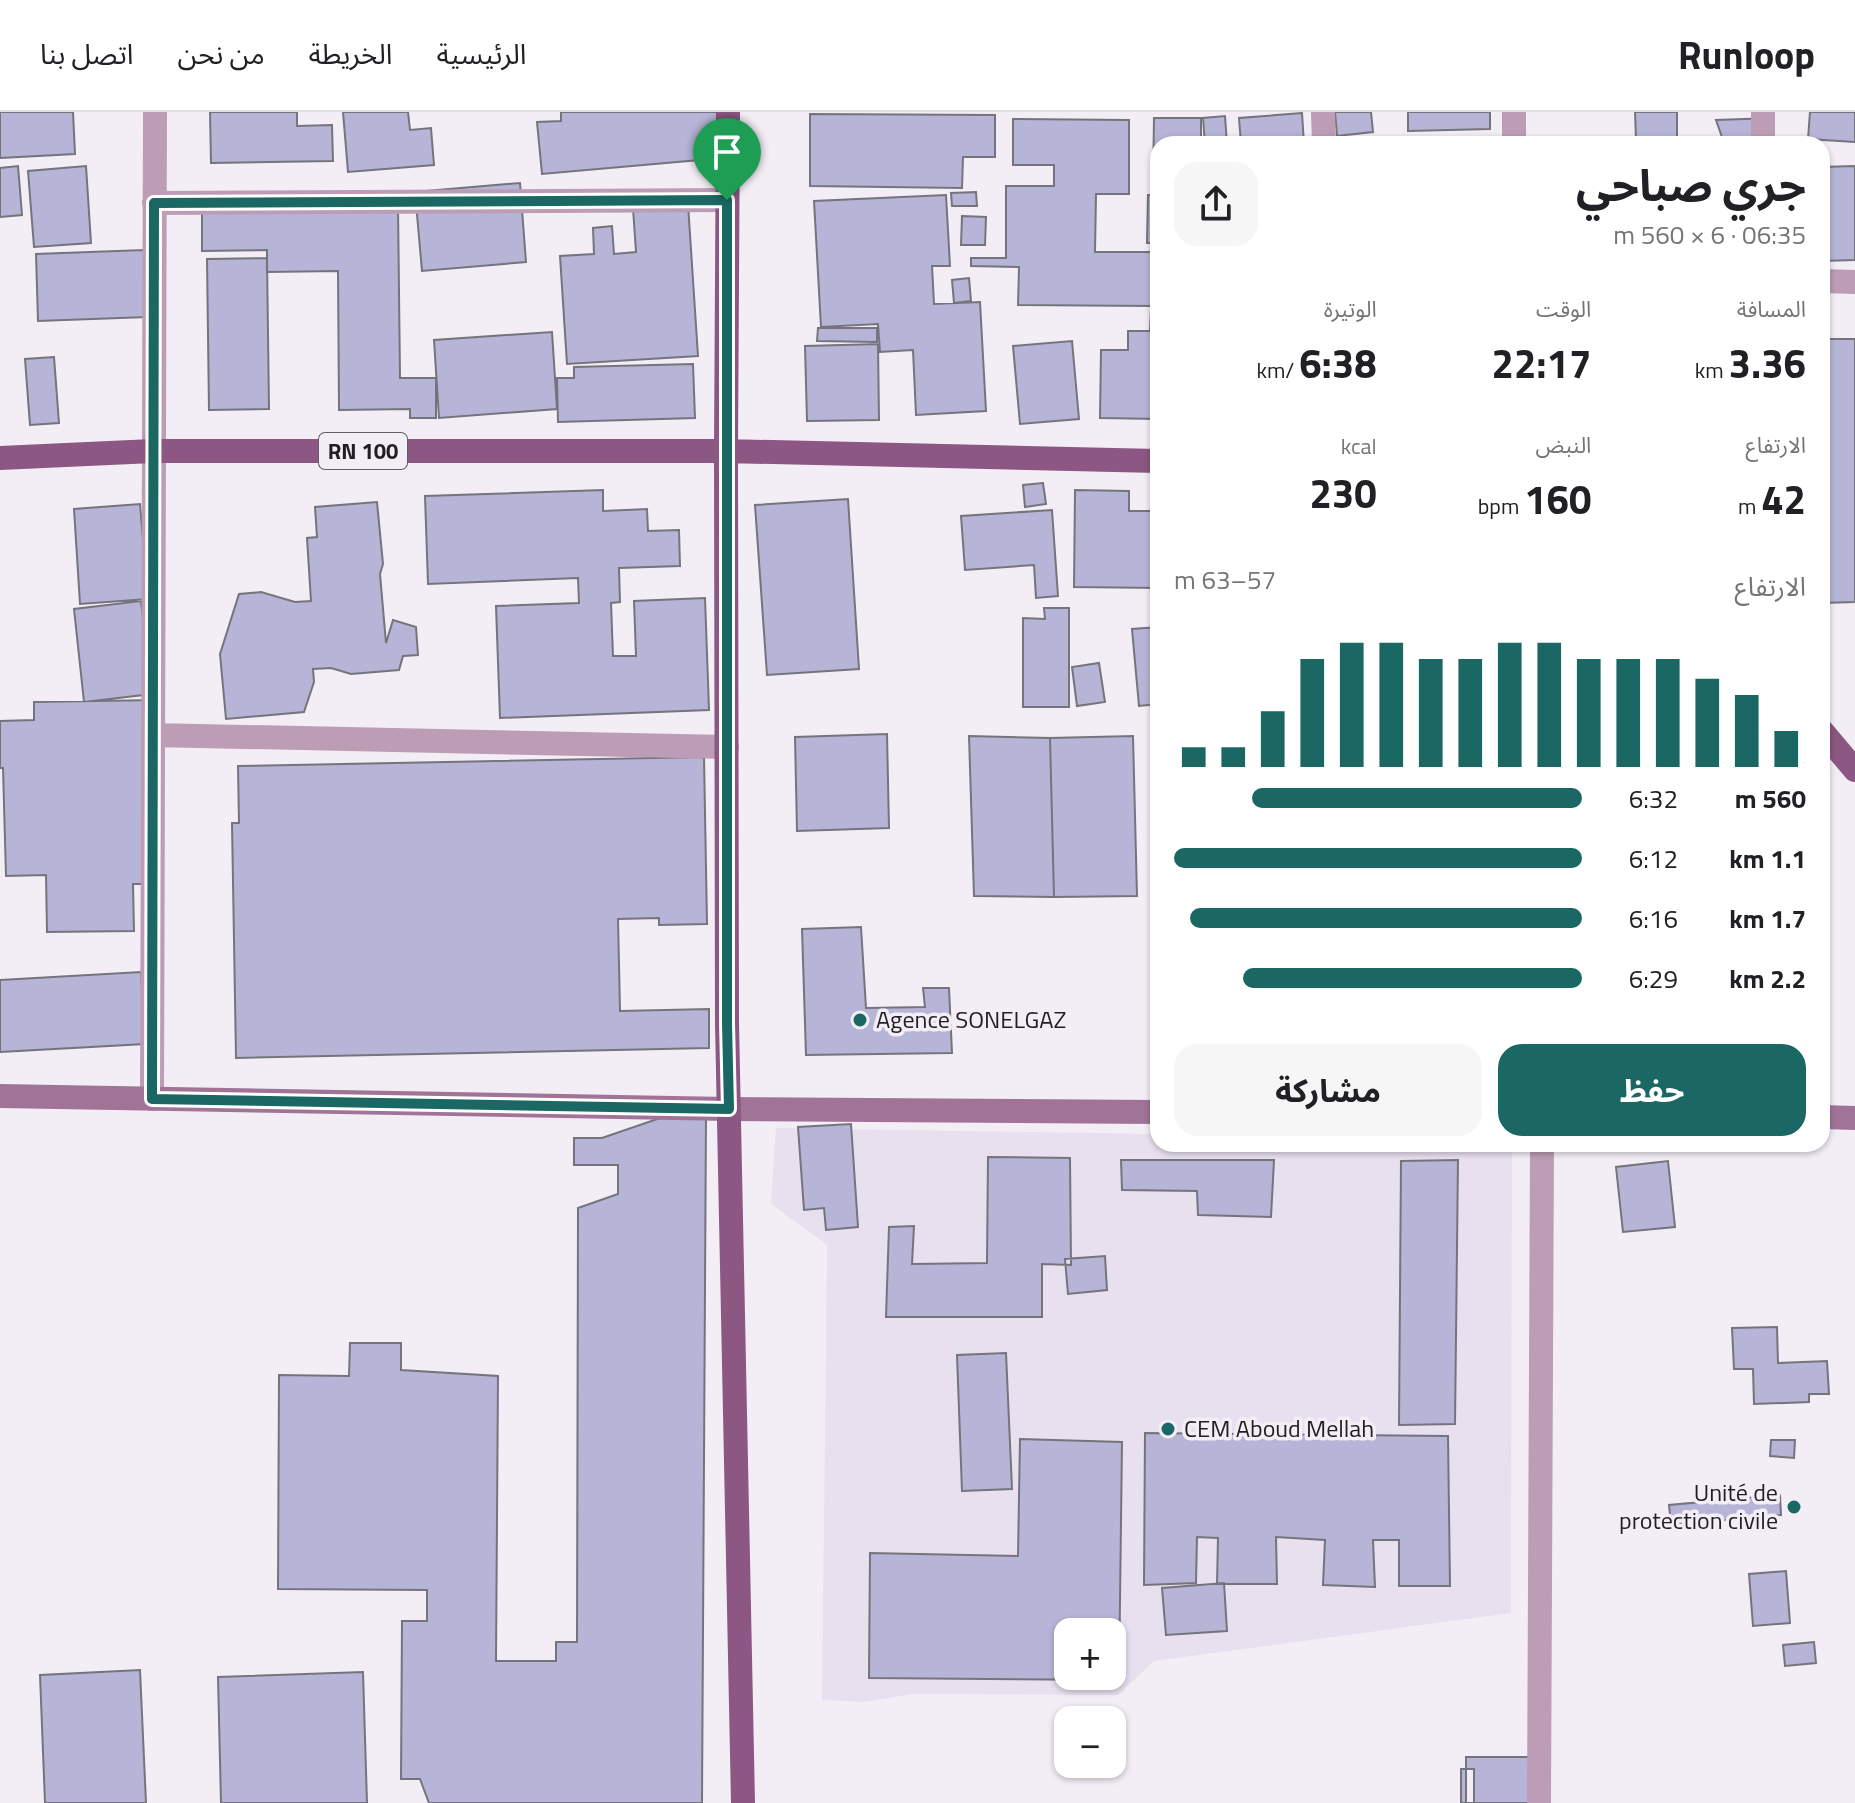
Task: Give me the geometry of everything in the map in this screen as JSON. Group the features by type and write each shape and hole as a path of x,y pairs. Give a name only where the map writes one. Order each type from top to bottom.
{"main road":[{"path":"728,112 729,1109 743,1803"},
{"name":"RN 100","path":"0,458 153,451 726,451 1150,461"},
{"path":"1830,740 1855,770"}],"street":[{"path":"152,1099 155,112"},
{"path":"1323,112 1324,136"},
{"path":"1514,112 1514,136"},
{"path":"1763,112 1763,136"},
{"path":"154,203 727,200"},
{"path":"1830,281 1855,282"},
{"path":"153,735 727,747"},
{"path":"0,1096 729,1109 1150,1112"},
{"path":"1830,1117 1855,1118"},
{"path":"1539,1803 1542,1152"}],"shaded area":[{"name":"CEM Aboud Mellah","path":"776,1128 1150,1134 1150,1152 1512,1152 1511,1613 1154,1661 1126,1687 1126,1618 1054,1618 1054,1690 1123,1690 1118,1695 913,1694 864,1702 822,1700 827,1245 771,1204"}],"building":[{"path":"0,112 73,112 75,154 0,158"},
{"path":"210,112 297,112 297,126 332,125 333,161 211,163"},
{"path":"343,112 408,112 410,130 431,128 434,165 348,172"},
{"path":"561,112 718,112 722,158 542,174 537,122 561,121"},
{"path":"1335,112 1371,112 1373,132 1337,136"},
{"path":"1408,112 1490,112 1490,129 1408,131"},
{"path":"1635,112 1677,112 1677,136 1636,136"},
{"path":"1810,112 1855,112 1855,142 1830,140 1830,136 1808,136"},
{"path":"1302,113 1303,136 1240,136 1239,118"},
{"path":"810,114 995,115 995,157 963,157 962,188 810,186"},
{"path":"1225,116 1226,136 1204,136 1203,118"},
{"path":"1154,118 1201,118 1201,136 1154,136"},
{"path":"1773,118 1774,136 1722,136 1716,120"},
{"path":"1013,119 1129,120 1129,194 1096,194 1095,252 1150,252 1150,306 1018,305 1019,267 971,266 971,258 1006,258 1006,186 1054,186 1054,165 1013,165"},
{"path":"18,166 22,215 0,217 0,168"},
{"path":"86,166 91,243 34,247 28,171"},
{"path":"1855,166 1855,260 1830,261 1830,167"},
{"path":"520,183 526,262 422,271 415,192"},
{"path":"976,192 977,206 952,206 951,193"},
{"path":"632,194 688,204 698,356 567,364 560,256 594,254 593,228 612,226 614,254 636,252"},
{"path":"946,195 950,266 932,266 934,304 980,302 986,411 916,415 913,350 880,352 878,324 821,327 814,201"},
{"path":"1148,195 1150,243 1147,243"},
{"path":"398,205 400,378 436,378 436,418 410,418 410,409 339,410 338,271 267,272 267,250 202,251 202,207"},
{"path":"962,216 986,217 985,245 961,245"},
{"path":"144,250 147,317 38,321 36,254"},
{"path":"267,258 269,409 209,410 207,259"},
{"path":"969,278 971,301 954,303 952,280"},
{"path":"818,328 877,328 877,342 817,341"},
{"path":"1128,331 1150,331 1150,419 1100,418 1101,350 1128,350"},
{"path":"552,332 557,409 439,418 434,340"},
{"path":"1830,339 1855,339 1855,602 1830,603"},
{"path":"1072,341 1079,419 1020,424 1013,346"},
{"path":"878,344 879,420 807,421 805,346"},
{"path":"54,357 59,423 30,425 25,359"},
{"path":"693,364 695,418 558,422 557,378 574,378 574,367"},
{"path":"1043,483 1046,504 1025,507 1023,485"},
{"path":"603,490 603,511 647,509 648,531 679,530 680,566 619,568 620,602 611,603 613,656 636,656 634,601 705,598 709,710 500,718 496,606 579,603 578,578 428,584 425,496"},
{"path":"1075,490 1129,491 1129,511 1150,511 1150,588 1074,587"},
{"path":"848,499 859,669 767,675 755,505"},
{"path":"377,502 386,643 393,620 416,627 418,655 403,656 399,670 351,674 331,668 313,669 314,682 304,712 226,719 220,654 239,594 261,592 295,602 311,601 307,538 317,537 315,507"},
{"path":"140,504 148,599 80,604 74,509"},
{"path":"1052,510 1058,596 1036,598 1034,565 965,570 961,516"},
{"path":"141,601 152,694 84,702 74,609"},
{"path":"1044,608 1069,608 1069,707 1023,707 1023,618 1045,619"},
{"path":"1150,628 1150,705 1139,706 1132,629"},
{"path":"1099,663 1105,702 1077,706 1072,667"},
{"path":"157,700 160,884 133,884 134,931 47,932 46,875 6,876 0,721 34,720 34,702"},
{"path":"887,734 889,828 797,831 795,737"},
{"path":"969,736 1050,738 1054,897 974,896"},
{"path":"1133,736 1137,896 1054,897 1050,738"},
{"path":"704,757 707,924 659,925 659,918 618,919 620,1011 709,1009 709,1048 236,1058 232,823 239,823 238,766"},
{"path":"861,927 866,1008 925,1007 923,988 949,988 952,1053 806,1055 802,929"},
{"path":"141,972 145,1044 0,1052 0,980"},
{"path":"666,1116 706,1116 702,1803 429,1803 420,1779 401,1779 402,1621 427,1621 427,1590 278,1589 279,1375 349,1376 350,1343 401,1343 401,1370 498,1376 496,1661 556,1661 556,1642 577,1642 578,1208 618,1194 618,1165 574,1165 574,1138 602,1138"},
{"path":"851,1124 858,1227 826,1230 824,1208 804,1210 798,1127"},
{"path":"988,1157 1070,1158 1071,1265 1042,1264 1042,1317 886,1317 889,1227 914,1226 912,1264 987,1263"},
{"path":"1121,1160 1274,1160 1271,1217 1198,1215 1197,1191 1122,1190"},
{"path":"1458,1160 1455,1424 1399,1425 1401,1161"},
{"path":"1668,1161 1675,1227 1623,1232 1616,1167"},
{"path":"1105,1256 1107,1290 1068,1294 1065,1259"},
{"path":"1777,1327 1778,1363 1827,1361 1829,1394 1809,1394 1809,1402 1754,1404 1753,1369 1734,1369 1732,1328"},
{"path":"1006,1353 1012,1489 962,1491 957,1355"},
{"path":"1145,1433 1448,1436 1450,1586 1399,1586 1399,1540 1373,1540 1375,1587 1323,1585 1325,1540 1276,1537 1277,1584 1217,1584 1218,1538 1197,1537 1196,1583 1144,1585"},
{"path":"1020,1439 1122,1442 1120,1618 1054,1618 1054,1679 869,1678 870,1553 1018,1556"},
{"path":"1771,1440 1795,1440 1794,1458 1770,1456"},
{"path":"1780,1495 1781,1515 1671,1525 1669,1505"},
{"path":"1786,1571 1790,1623 1753,1626 1749,1574"},
{"path":"1224,1583 1227,1631 1166,1635 1162,1588"},
{"path":"1814,1642 1816,1663 1785,1666 1783,1645"},
{"path":"140,1670 146,1803 45,1803 40,1675"},
{"path":"363,1672 367,1803 221,1803 218,1677"},
{"path":"1466,1757 1533,1757 1533,1803 1466,1803"},
{"path":"1461,1769 1474,1769 1474,1803 1461,1803"}],"place":[{"name":"Agence SONELGAZ","path":"860,1020"},
{"name":"CEM Aboud Mellah","path":"1168,1429"},
{"name":"Unité de protection civile","path":"1794,1507"}],"route":[{"path":"727,200 729,1109 152,1099 154,203 727,200"}]}
